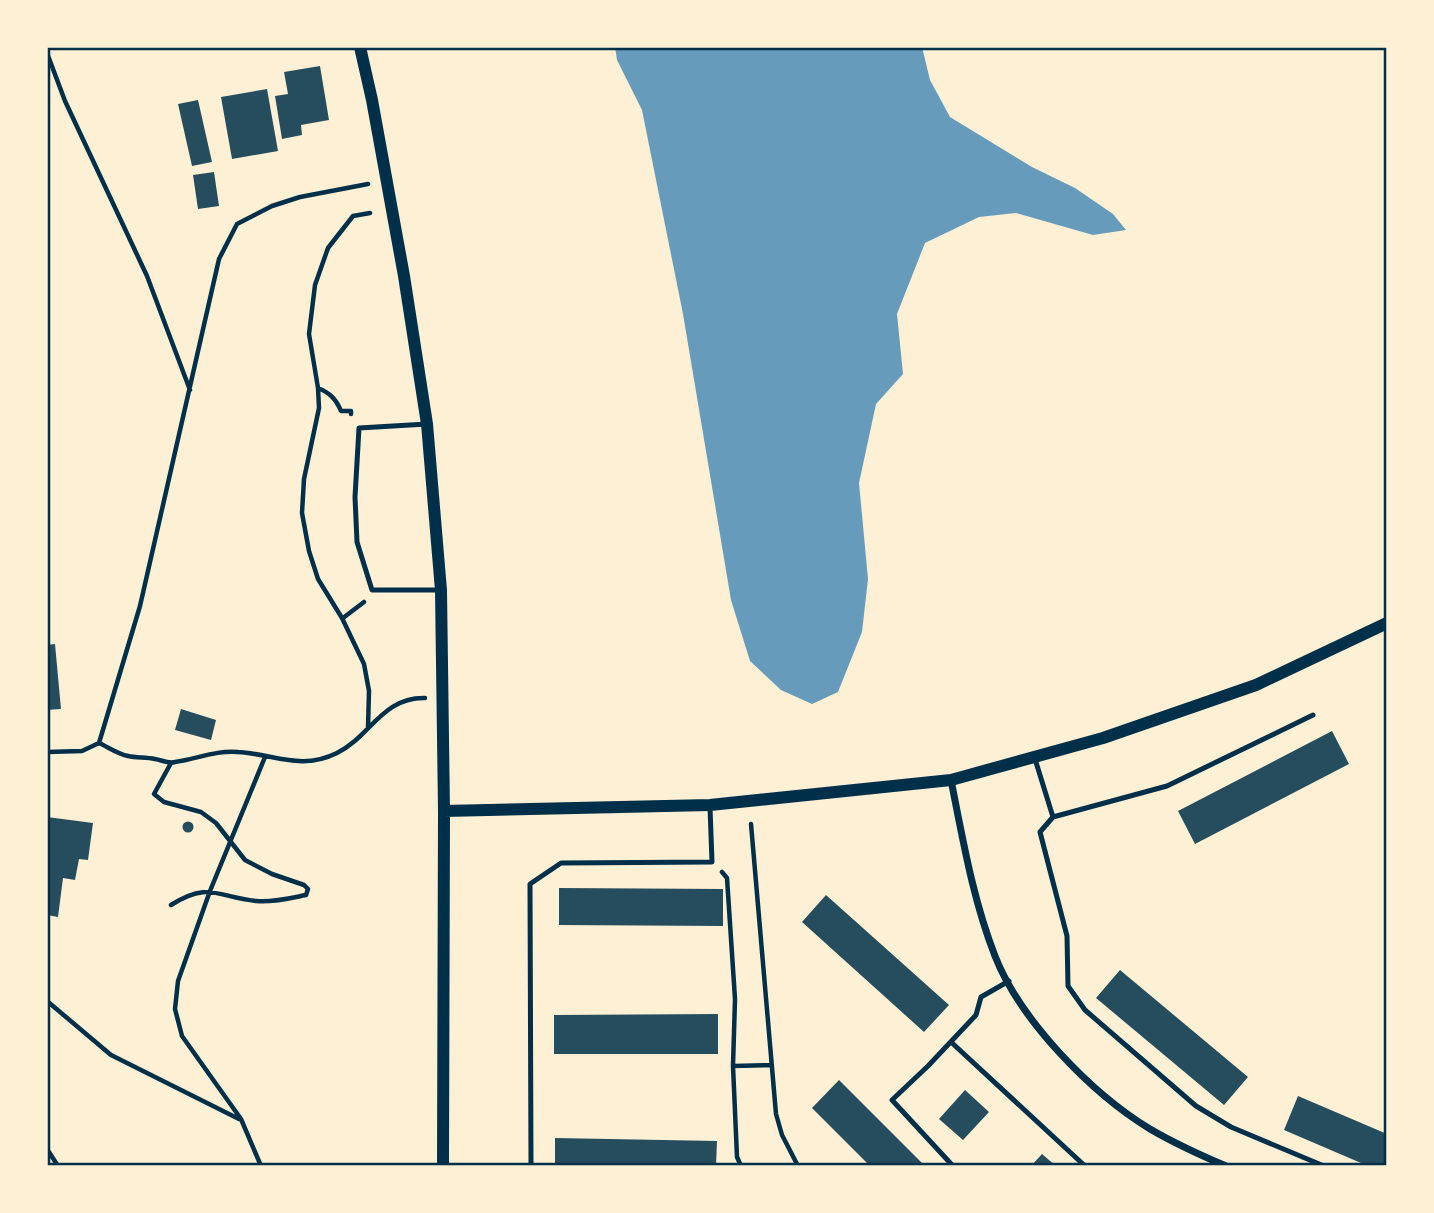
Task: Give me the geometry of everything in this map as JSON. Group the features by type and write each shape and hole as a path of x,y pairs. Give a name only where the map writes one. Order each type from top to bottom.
{"street":[{"path":"360,47 404,276 427,424 440,590 444,811 443,1166"},
{"path":"444,811 710,805 951,780 1035,759 1103,738 1256,685 1387,623"},
{"path":"951,780 980,913 996,959 1023,1007 1060,1055 1107,1097 1149,1128 1226,1166"}],"lane":[{"path":"427,424 359,428 355,497 357,542 372,590 440,590"},
{"path":"1313,715 1167,786 1053,817 1040,832 1067,936 1068,986 1085,1010 1196,1105 1231,1127 1324,1166"},
{"path":"1035,759 1053,817"},
{"path":"531,1166 530,884 561,863 712,862 710,805"},
{"path":"953,1166 892,1100 976,1015 981,997 1009,981"},
{"path":"951,1042 1085,1166"}],"path":[{"path":"47,53 65,101 147,276 190,391"},
{"path":"47,752 82,751 99,743 140,606 219,259 237,224 272,206 300,197 386,181"},
{"path":"368,728 369,691 364,664 342,618 318,579 309,551 302,513 304,479 319,408 309,334 315,285 328,248 353,215 370,213"},
{"path":"318,388 329,393 337,401 341,411"},
{"path":"342,618 362,604 372,590"},
{"path":"99,743 128,756 171,763 219,752 241,752 286,761 315,761 339,752 384,711 396,704 419,698 442,698"},
{"path":"261,1166 241,1119 182,1036 175,1009 178,981 210,891 265,757"},
{"path":"171,763 155,794 164,802 201,812 216,823 245,860 308,889 306,895 259,902 210,891 187,894 171,905"},
{"path":"751,824 776,1114 782,1135 798,1166"},
{"path":"712,862 727,878 735,999 733,1066 737,1157 741,1166"},
{"path":"47,1001 111,1055 241,1119"},
{"path":"733,1066 771,1065"},
{"path":"47,1149 58,1166"}],"water":[{"path":"615,47 922,47 930,80 950,117 1032,167 1075,188 1113,214 1126,230 1093,235 1016,213 979,217 925,243 897,314 903,374 876,404 859,483 868,579 862,632 838,692 812,704 781,690 750,661 731,600 683,314 642,110 617,60"}],"building":[{"path":"320,66 329,120 301,125 302,135 282,139 275,96 288,94 284,72"},
{"path":"267,89 278,151 232,159 221,97"},
{"path":"198,100 212,162 192,166 178,104"},
{"path":"214,172 219,206 198,209 193,175"},
{"path":"55,644 61,709 47,710 47,645"},
{"path":"181,709 216,720 211,740 175,730"},
{"path":"1332,731 1349,764 1195,844 1178,811"},
{"path":"47,817 93,823 88,860 79,859 75,880 63,878 58,917 47,915"},
{"path":"188,822 192,823 192,831 188,832 184,831 183,827 184,823"},
{"path":"559,888 723,889 723,926 559,925"},
{"path":"826,895 949,1005 924,1032 802,922"},
{"path":"1120,970 1248,1077 1224,1105 1096,998"},
{"path":"718,1014 718,1054 554,1054 554,1015"},
{"path":"839,1080 925,1166 870,1166 812,1108"},
{"path":"965,1090 989,1112 963,1140 939,1119"},
{"path":"1298,1096 1387,1134 1387,1166 1368,1166 1284,1130"},
{"path":"555,1138 717,1141 716,1166 555,1166"},
{"path":"1042,1154 1056,1166 1031,1166"}]}
